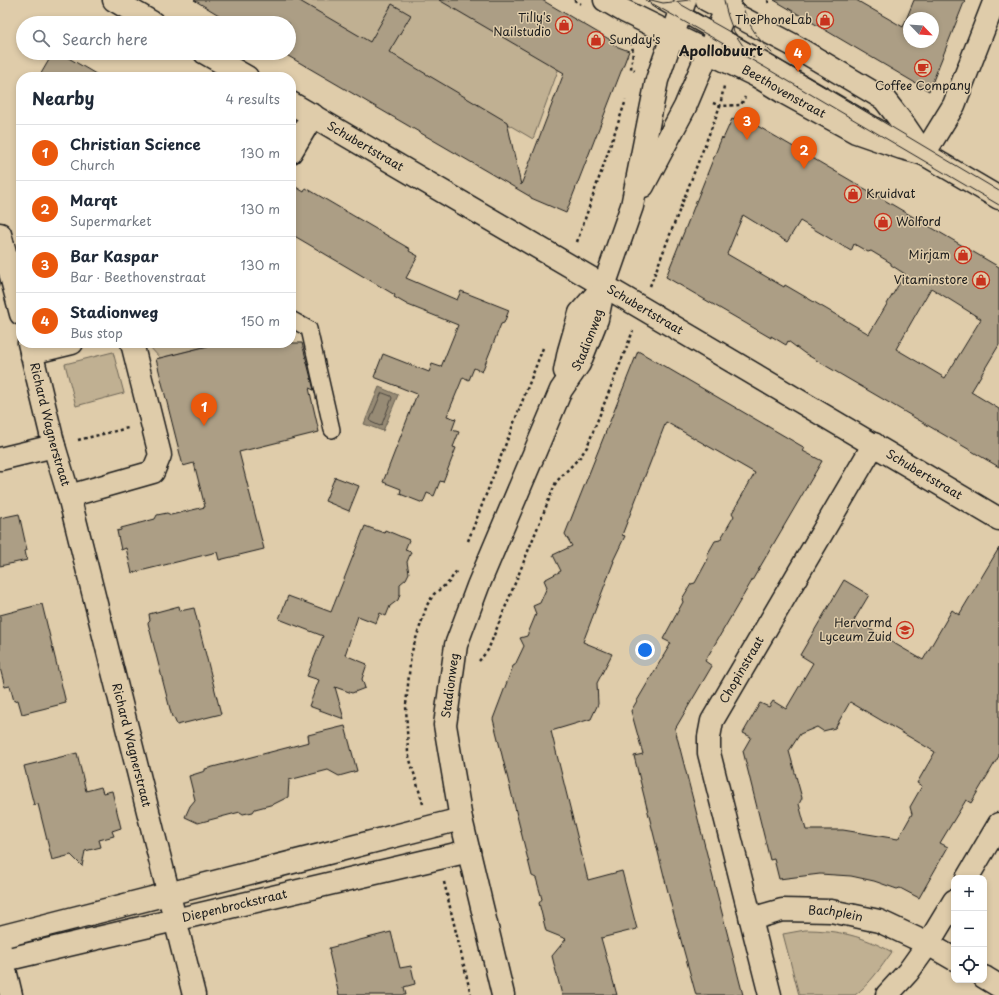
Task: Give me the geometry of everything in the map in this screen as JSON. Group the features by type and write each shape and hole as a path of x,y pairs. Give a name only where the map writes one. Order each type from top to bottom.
{"street":[{"path":"114,0 142,16"},
{"name":"Beethovenstraat","path":"605,0 672,35 697,24 757,76 783,92 856,132 924,154 999,198"},
{"path":"924,154 954,105 995,0"},
{"name":"Beethovenstraat","path":"717,2 884,99 924,154"},
{"name":"Stadionweg","path":"503,995 461,819 445,725 456,645 478,586 561,390 569,351 580,313 604,286 632,206 657,80 672,35 697,24 717,2"},
{"name":"Stadionweg","path":"632,206 685,107 697,24"},
{"path":"217,60 238,72"},
{"name":"Schubertstraat","path":"296,106 874,444 999,519"},
{"path":"296,144 313,115"},
{"path":"0,234 16,295"},
{"name":"Richard Wagnerstraat","path":"30,348 54,446 69,496 194,995"},
{"name":"Richard Wagnerstraat","path":"69,496 153,472 160,455 133,348"},
{"name":"Chopinstraat","path":"752,919 709,753 708,737 712,721 874,444"},
{"path":"0,459 54,446"},
{"path":"0,937 461,819"},
{"path":"969,875 999,824"},
{"name":"Diepenbrockstraat","path":"1,957 175,919 469,850"},
{"path":"887,995 908,972 928,944 951,906"},
{"name":"Bachplein","path":"752,919 782,910 831,911 879,921 928,944 951,957"},
{"path":"752,919 770,995"},
{"path":"1,957 11,995"},
{"path":"987,979 999,986"}],"lane":[{"name":"Beethovenstraat","path":"658,0 697,24"},
{"path":"296,322 309,329 332,430"}],"path":[{"path":"636,71 639,64"},
{"path":"479,661 488,650 556,482 580,457 587,447 720,106 724,86"},
{"path":"569,266 628,93"},
{"path":"466,545 544,346"},
{"path":"54,446 152,422"},
{"path":"429,828 408,753 406,705 411,654 427,605 434,594 449,582 458,568"},
{"path":"437,858 472,995"}],"shaded area":[{"path":"296,0 447,0 560,65 533,139"},
{"path":"151,348 200,348 160,358"},
{"path":"113,352 124,393 76,406 65,364"},
{"path":"805,930 828,931 850,935 881,946 892,952 870,981 855,995 799,995 783,934"}],"water":[{"path":"379,387 398,395 383,431 364,424"}],"building":[{"path":"194,0 298,0 370,42 392,4 411,15 389,52 507,122 521,185 564,73 439,0 542,0 614,42 613,45 629,51 566,213 531,198 295,60 296,16 220,16"},
{"path":"774,0 856,0 903,27 903,48 939,48 939,12 909,12 914,0 965,0 929,91"},
{"path":"49,60 72,60 92,72 42,72"},
{"path":"737,114 999,267 999,345 971,392 999,409 999,467 804,353 788,341 786,345 771,336 771,338 666,277 722,137 723,139 732,119 734,120","holes":["743,215 787,242 800,221 851,251 854,244 868,252 871,251 891,263 891,265 905,274 869,334 785,285 784,287 727,254","931,288 981,319 945,378 896,349"]},
{"path":"296,187 304,192 306,188 410,249 409,251 418,256 406,278 457,300 461,291 509,310 504,323 501,324 482,372 474,368 469,380 463,377 447,416 456,419 452,430 459,432 453,447 456,448 443,482 440,481 434,496 427,493 423,503 400,494 401,489 383,482 417,394 374,377 383,354 429,372 432,364 441,367 458,325 408,305 394,297 395,295 296,237"},
{"path":"296,343 302,343 314,390 309,388 319,432 239,452 264,549 219,560 217,552 132,573 126,548 121,550 117,531 121,530 121,528 155,519 157,515 167,513 171,515 205,507 194,463 183,466 156,359 200,348 296,348"},
{"path":"638,351 805,448 803,451 822,461 705,661 712,666 675,729 743,995 696,995 671,904 634,756 643,754 631,711 671,643 663,639 683,602 682,599 691,584 695,583 708,559 707,555 715,541 720,540 734,516 732,513 755,473 666,422 622,535 625,536 613,561 583,642 612,654 597,683 598,704 591,719 551,731 588,880 622,871 637,929 601,938 617,995 562,995 552,956 566,939 546,931 539,903 542,899 536,878 532,876 493,719 513,666 515,665 524,646 520,638 527,636 536,614 533,606 540,603 547,587 544,580 561,571 553,555 572,546 565,534"},
{"path":"335,477 359,486 349,511 325,501"},
{"path":"19,514 27,550 25,551 27,560 0,566 0,518"},
{"path":"365,526 384,533 385,530 409,540 405,550 411,552 407,562 409,573 406,579 400,584 400,594 398,600 390,606 386,616 380,613 376,623 358,616 345,655 367,664 362,679 365,688 352,693 335,687 344,719 309,706 319,680 307,676 323,636 279,619 288,596 331,612"},
{"path":"999,548 999,756 971,803 966,800 940,843 948,847 919,898 900,888 897,889 874,881 851,876 820,874 779,879 774,859 770,860 743,751 751,737 743,733 760,703 769,707 773,701 786,709 813,663 800,655 844,580 869,595 854,620 923,660 952,610 959,615","holes":["850,702 935,752 917,783 922,786 910,807 912,814 898,839 843,830 806,830 799,804 802,798 789,751 800,734 817,727 823,731 835,728"]},
{"path":"42,604 66,703 22,714 18,700 14,701 10,686 5,687 0,668 0,615"},
{"path":"179,606 180,611 194,608 221,714 177,725 172,717 148,623 150,621 149,614"},
{"path":"345,726 357,771 339,776 328,770 289,780 288,797 274,804 255,809 253,812 243,814 240,812 198,823 185,817 190,806 195,800 189,776 205,771 205,769 309,742 308,735"},
{"path":"77,753 86,791 101,787 103,793 112,791 121,828 112,831 114,836 99,840 101,847 85,851 82,866 71,855 52,860 38,804 34,805 24,766"},
{"path":"391,932 400,968 411,966 415,984 404,987 406,995 339,995 329,948"}],"tram line":[{"path":"646,0 766,68 999,205"},
{"path":"651,0 663,3 690,0"},
{"path":"673,0 769,54 999,191"},
{"path":"724,0 728,17 734,32 754,58"},
{"path":"741,0 745,15 752,29 761,42 772,53"}],"place":[{"name":"ThePhoneLab","path":"825,20"},
{"name":"Tilly's Nailstudio","path":"564,25"},
{"name":"Sunday's","path":"596,40"},
{"name":"Coffee Company","path":"923,68"},
{"name":"Stadionweg","path":"798,72"},
{"name":"Bar Kaspar","path":"747,140"},
{"name":"Marqt","path":"804,169"},
{"name":"Kruidvat","path":"853,194"},
{"name":"Wolford","path":"883,222"},
{"name":"Mirjam","path":"963,255"},
{"name":"Vitaminstore","path":"981,280"},
{"name":"Christian Science","path":"204,426"},
{"name":"Hervormd Lyceum Zuid","path":"905,630"}],"district":[{"name":"Apollobuurt","path":"721,51"}]}
